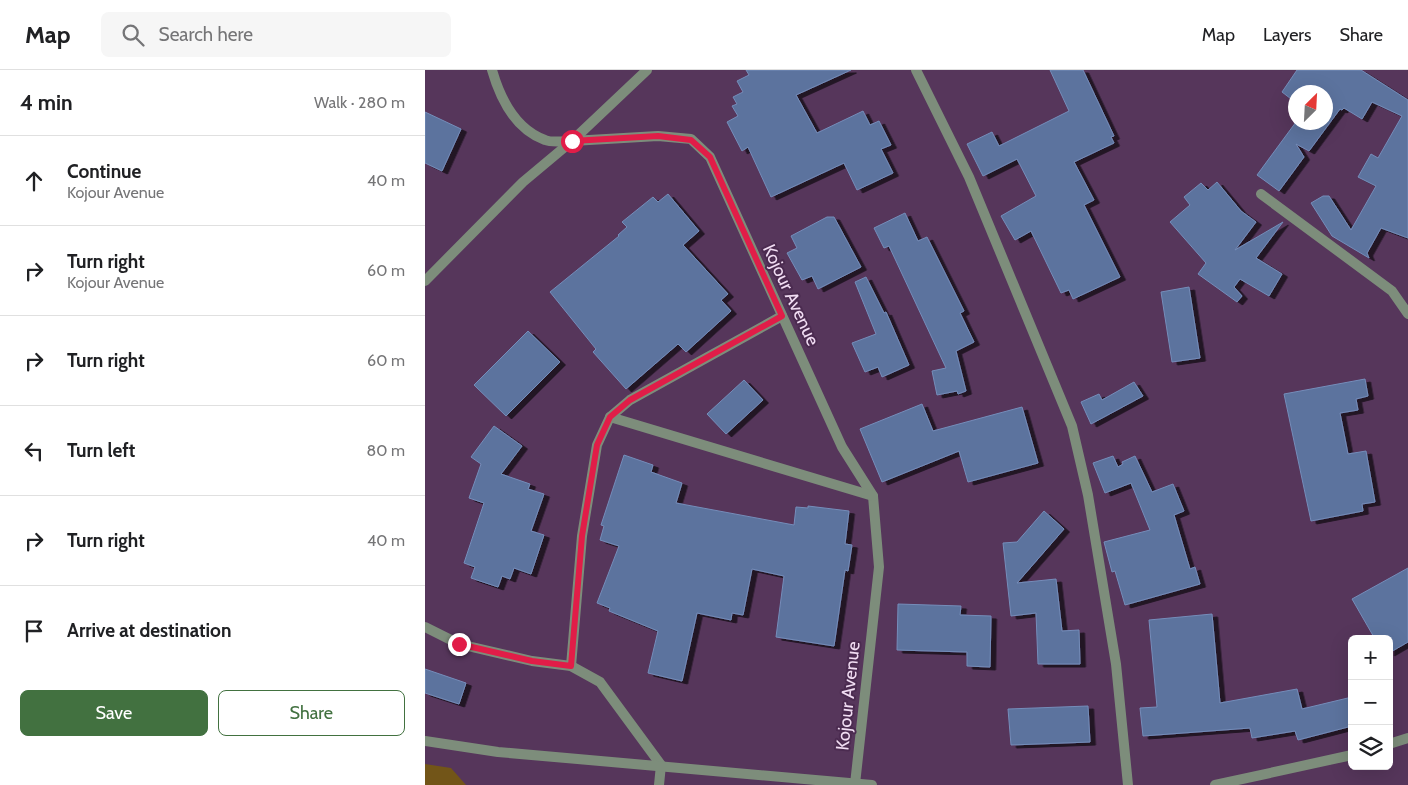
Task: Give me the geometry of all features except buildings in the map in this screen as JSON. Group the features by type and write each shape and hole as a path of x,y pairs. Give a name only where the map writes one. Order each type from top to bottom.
{"street":[{"name":"Kojour Avenue","path":"492,70 498,93 513,116 545,141 658,136 691,140 710,157 842,447 873,496 879,567 855,784"},
{"path":"425,281 523,182 572,141 647,70"},
{"path":"916,70 969,177 1072,426 1088,496 1116,664 1128,785"},
{"path":"1261,194 1392,291 1408,314"},
{"path":"571,666 583,527 597,445 610,417 630,400 782,316"},
{"path":"610,417 873,496"},
{"path":"425,628 459,644 532,661 571,666 600,682 661,765 659,785"},
{"path":"1393,743 1408,738"},
{"path":"425,741 498,752 872,785"},
{"path":"1215,785 1348,756"}],"shaded area":[{"path":"425,764 451,768 466,785 425,785"}],"route":[{"path":"459,644 532,661 571,666 582,536 597,445 610,417 630,400 782,316 710,157 691,140 658,136 572,141"}]}
